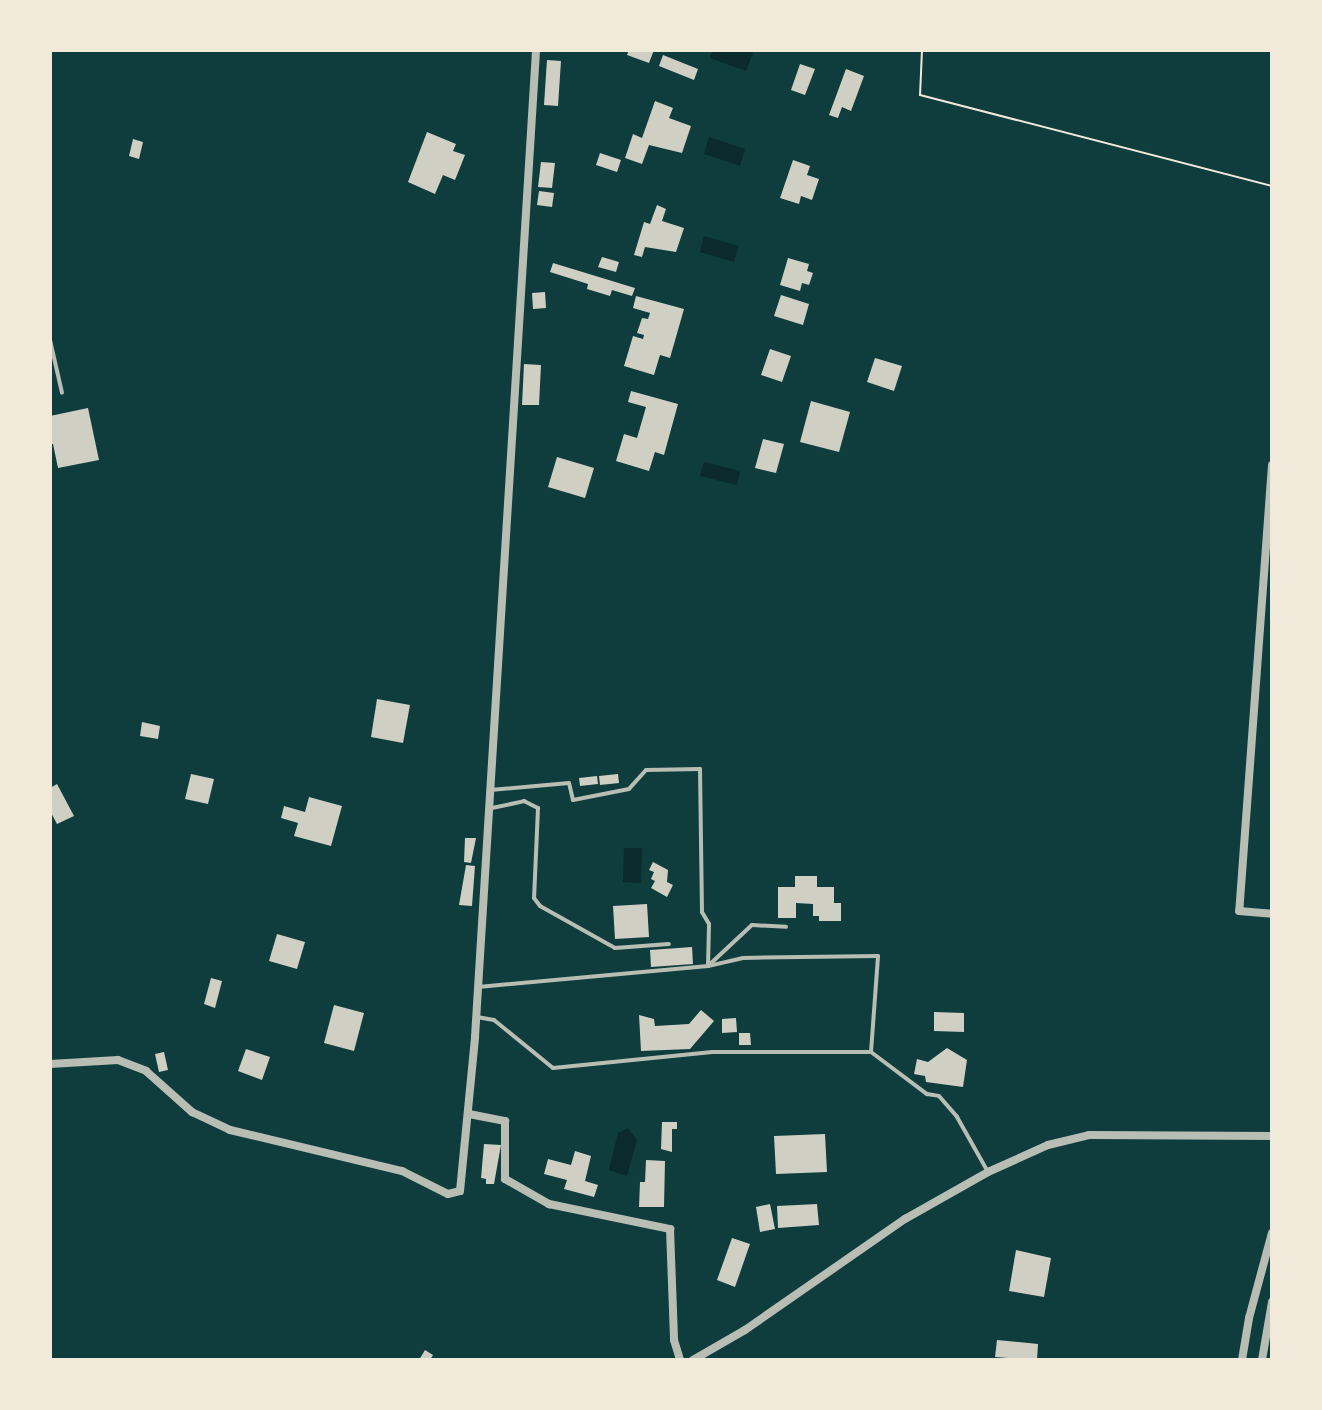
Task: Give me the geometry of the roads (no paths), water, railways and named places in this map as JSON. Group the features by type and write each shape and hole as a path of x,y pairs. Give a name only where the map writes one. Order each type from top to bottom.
{"street":[{"path":"50,1064 104,1060 133,1065 146,1071 192,1112 219,1126 288,1147 402,1171 448,1194 455,1194 462,1186 478,987 536,50"},
{"path":"1272,465 1239,911 1272,914"},
{"path":"469,1114 505,1121 505,1179 549,1204 670,1229 674,1340 680,1360"},
{"path":"693,1360 745,1330 905,1219 988,1172 1048,1145 1089,1135 1272,1136"},
{"path":"1242,1360 1249,1318 1272,1233"},
{"path":"1262,1360 1272,1302"}],"lane":[{"path":"50,340 62,393"},
{"path":"490,790 569,783 573,800 629,789 646,770 700,769 702,912 709,924 708,966"},
{"path":"489,809 524,801 538,808 534,898 540,906 615,948 669,944"},
{"path":"708,966 752,925 786,927"},
{"path":"478,987 708,966 743,958 878,956 871,1052"},
{"path":"476,1017 494,1020 553,1068 712,1052 871,1052 927,1094 939,1096 957,1117 988,1172"}],"water":[{"path":"713,50 746,50 753,53 746,71 710,58"},
{"path":"709,137 745,149 740,166 704,154"},
{"path":"704,236 739,246 734,262 700,252"},
{"path":"704,462 740,471 737,485 700,476"},
{"path":"624,848 642,848 641,883 623,882"},
{"path":"628,1128 637,1140 627,1176 609,1170 618,1133"}]}
